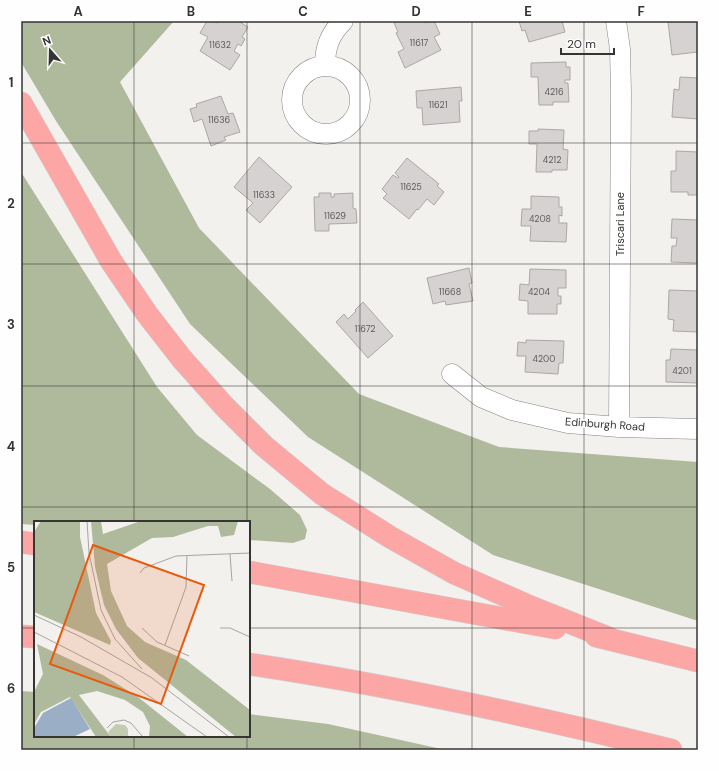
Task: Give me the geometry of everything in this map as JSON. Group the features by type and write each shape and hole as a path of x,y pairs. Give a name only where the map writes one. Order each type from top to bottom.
{"highway":[{"path":"21,103 111,260 147,314 182,359 224,406 264,446 322,494 390,537 448,569 531,607 611,639"},
{"path":"21,542 34,544"},
{"path":"250,572 496,616 611,639 698,661"},
{"path":"21,636 34,637"},
{"path":"250,664 442,699 671,750"}],"street":[{"path":"325,65 325,54 329,39 343,21"},
{"name":"Triscari Lane","path":"616,21 620,50 621,93 619,427"},
{"name":"Edinburgh Road","path":"452,374 481,397 512,410 568,423 619,427 698,429"}],"green space":[{"path":"21,21 174,21 120,82 199,228 359,394 499,447 698,462 698,621 493,555 308,437 190,324 56,121 21,62"},
{"path":"21,172 157,387 197,435 270,489 300,515 307,530 305,539 293,543 250,540 250,521 34,521 34,525 21,524"},
{"path":"21,691 34,692 34,737 250,737 250,714 328,724 446,750 21,750"}],"building":[{"path":"207,21 217,23 218,21 238,21 248,27 242,37 245,39 241,46 238,44 234,51 240,55 230,70 200,51 208,37 200,33"},
{"path":"399,21 423,21 425,23 434,21 440,34 434,37 441,50 405,68 398,52 404,49 396,33 398,32 394,23"},
{"path":"519,21 562,21 565,32 529,42 525,30 522,31"},
{"path":"698,21 698,52 672,55 668,22"},
{"path":"566,62 566,67 570,67 570,80 565,80 565,83 568,83 569,102 553,102 553,105 539,105 538,77 531,77 531,63"},
{"path":"680,77 698,78 698,119 672,117 674,89 679,90"},
{"path":"461,87 462,101 459,101 460,122 423,125 422,108 417,108 416,91"},
{"path":"221,96 228,114 233,113 240,132 224,137 226,140 211,146 202,119 194,122 190,109 197,107 196,104"},
{"path":"538,129 564,130 563,149 568,150 567,170 536,172 537,144 529,144 529,131 538,131"},
{"path":"676,151 698,152 698,195 688,195 688,192 671,192 671,171 676,171"},
{"path":"259,157 292,187 260,223 246,210 253,203 234,187"},
{"path":"407,158 439,184 437,186 444,192 434,205 427,199 409,219 383,198 387,194 382,189 393,175 398,178 399,177 395,173"},
{"path":"319,193 331,193 331,197 334,197 334,194 353,193 353,208 356,209 357,223 329,224 329,231 315,231 314,197 319,197"},
{"path":"531,196 559,197 559,207 562,207 562,216 559,215 559,223 567,223 566,242 530,241 531,226 521,226 522,209 531,209"},
{"path":"672,219 698,220 698,263 671,262 672,246 676,246 677,238 671,238"},
{"path":"469,268 472,283 469,284 473,301 446,305 445,301 433,304 427,278"},
{"path":"530,269 566,270 566,288 558,288 558,296 561,296 561,304 557,304 557,314 528,314 528,301 519,300 520,284 529,285"},
{"path":"669,290 698,291 698,332 673,331 674,320 668,319"},
{"path":"363,302 393,336 368,358 336,322 344,314 348,319"},
{"path":"526,340 564,341 563,363 559,363 558,374 525,372 526,356 517,356 518,342 526,343"},
{"path":"671,349 698,350 698,383 666,382 666,360 670,360"}]}
